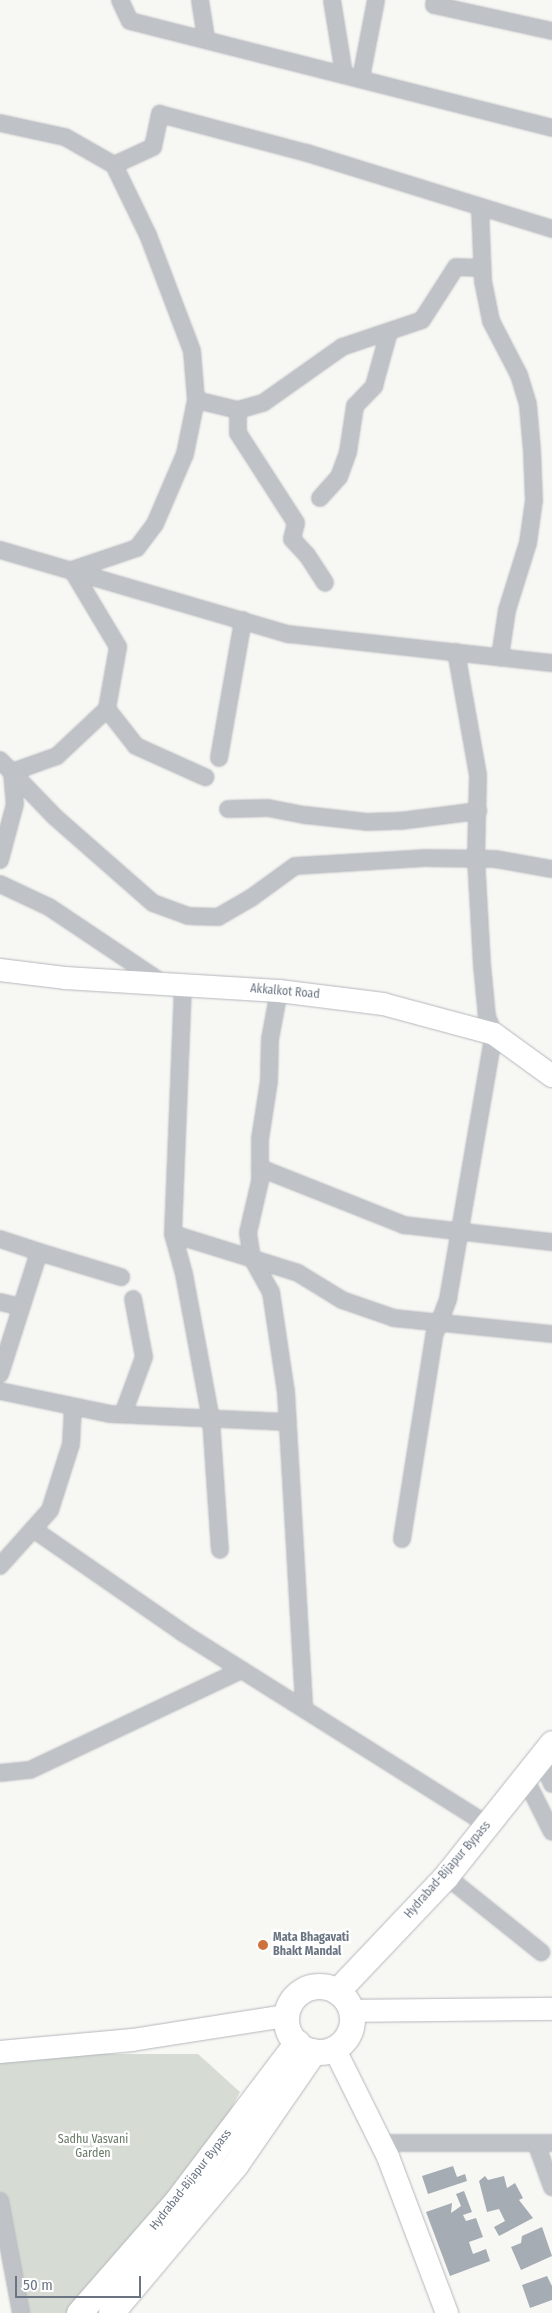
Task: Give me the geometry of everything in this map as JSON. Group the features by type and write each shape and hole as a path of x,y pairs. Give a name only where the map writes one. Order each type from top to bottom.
{"main road":[{"name":"Hydrabad-Bijapur Bypass","path":"336,1991 446,1876 546,1750"},
{"path":"110,2313 236,2164 315,2047 349,2033 351,2011 336,1991 326,1986 304,1989 289,2005 286,2016 287,2026 315,2047"},
{"name":"Hydrabad-Bijapur Bypass","path":"79,2313 315,2047"}],"street":[{"path":"120,0 130,21 206,38 552,128"},
{"path":"200,0 206,38"},
{"path":"332,0 344,74"},
{"path":"361,78 376,0"},
{"path":"435,0 434,5 552,31"},
{"path":"114,165 153,147 160,114 307,153 480,207 551,226"},
{"path":"1,118 65,137 114,165 148,235 192,351 196,400 185,454 155,524 137,548 72,570"},
{"path":"480,207 482,268 491,321 519,375 528,405 532,451 534,500 528,543 507,610 500,657"},
{"path":"196,400 238,410 264,403 342,347 422,320 456,267 482,268"},
{"path":"320,498 339,477 348,452 355,406 374,386 388,332"},
{"path":"238,410 238,434 296,523 292,539 307,555 325,583"},
{"path":"0,550 288,634 552,663"},
{"path":"12,772 57,756 107,709 118,647 72,570"},
{"path":"219,758 243,620"},
{"path":"402,1539 437,1322 448,1299 458,1230 494,1034 487,1017 476,859 478,775 456,652"},
{"path":"107,709 136,746 205,777"},
{"path":"0,760 55,817 153,903 188,916 218,917 250,898 295,866 424,858 476,859 552,869"},
{"path":"0,860 15,804 12,772"},
{"path":"228,809 268,808 367,822 400,821 478,811"},
{"path":"0,884 49,907 174,984 173,1234 184,1274 211,1419 220,1550"},
{"name":"Akkalkot Road","path":"0,970 279,991 383,1004 494,1034 552,1076"},
{"path":"279,991 270,1039 260,1168 248,1233 252,1258 271,1292 288,1422 304,1708"},
{"path":"260,1168 404,1225 552,1242"},
{"path":"173,1234 298,1273 342,1300 394,1318 552,1334"},
{"path":"0,1239 121,1277"},
{"path":"0,1374 39,1252"},
{"path":"123,1414 144,1357 134,1299"},
{"path":"0,1302 21,1307"},
{"path":"0,1390 73,1408 123,1414 288,1422"},
{"path":"0,1566 50,1510 71,1444 73,1408"},
{"path":"33,1529 183,1634 304,1708 488,1825"},
{"path":"0,1773 30,1770 242,1670"},
{"path":"546,1750 552,1784"},
{"path":"525,1778 552,1832"},
{"path":"446,1876 541,1952"},
{"path":"351,2011 552,2009"},
{"path":"0,2052 132,2040 286,2016"},
{"path":"315,2047 382,2143 447,2313"},
{"path":"382,2143 544,2143 552,2187"},
{"path":"0,2201 20,2313"}],"green space":[{"name":"Sadhu Vasvani Garden","path":"0,2054 198,2054 240,2092 210,2150 76,2313 25,2313 0,2236"}],"building":[{"path":"453,2166 457,2177 465,2174 467,2181 428,2194 422,2176"},
{"path":"485,2176 488,2180 504,2176 507,2188 515,2183 523,2198 519,2200 533,2218 499,2236 494,2227 505,2221 499,2209 487,2212 479,2181"},
{"path":"464,2191 472,2212 463,2215 466,2221 476,2218 483,2237 469,2242 473,2254 486,2249 490,2261 450,2276 426,2212 452,2203 451,2213 461,2206 456,2194"},
{"path":"542,2227 552,2256 521,2270 511,2247 521,2243 522,2236"},
{"path":"547,2276 552,2286 552,2300 530,2308 522,2285"}],"place":[{"name":"Mata Bhagavati Bhakt Mandal","path":"263,1945"}]}
